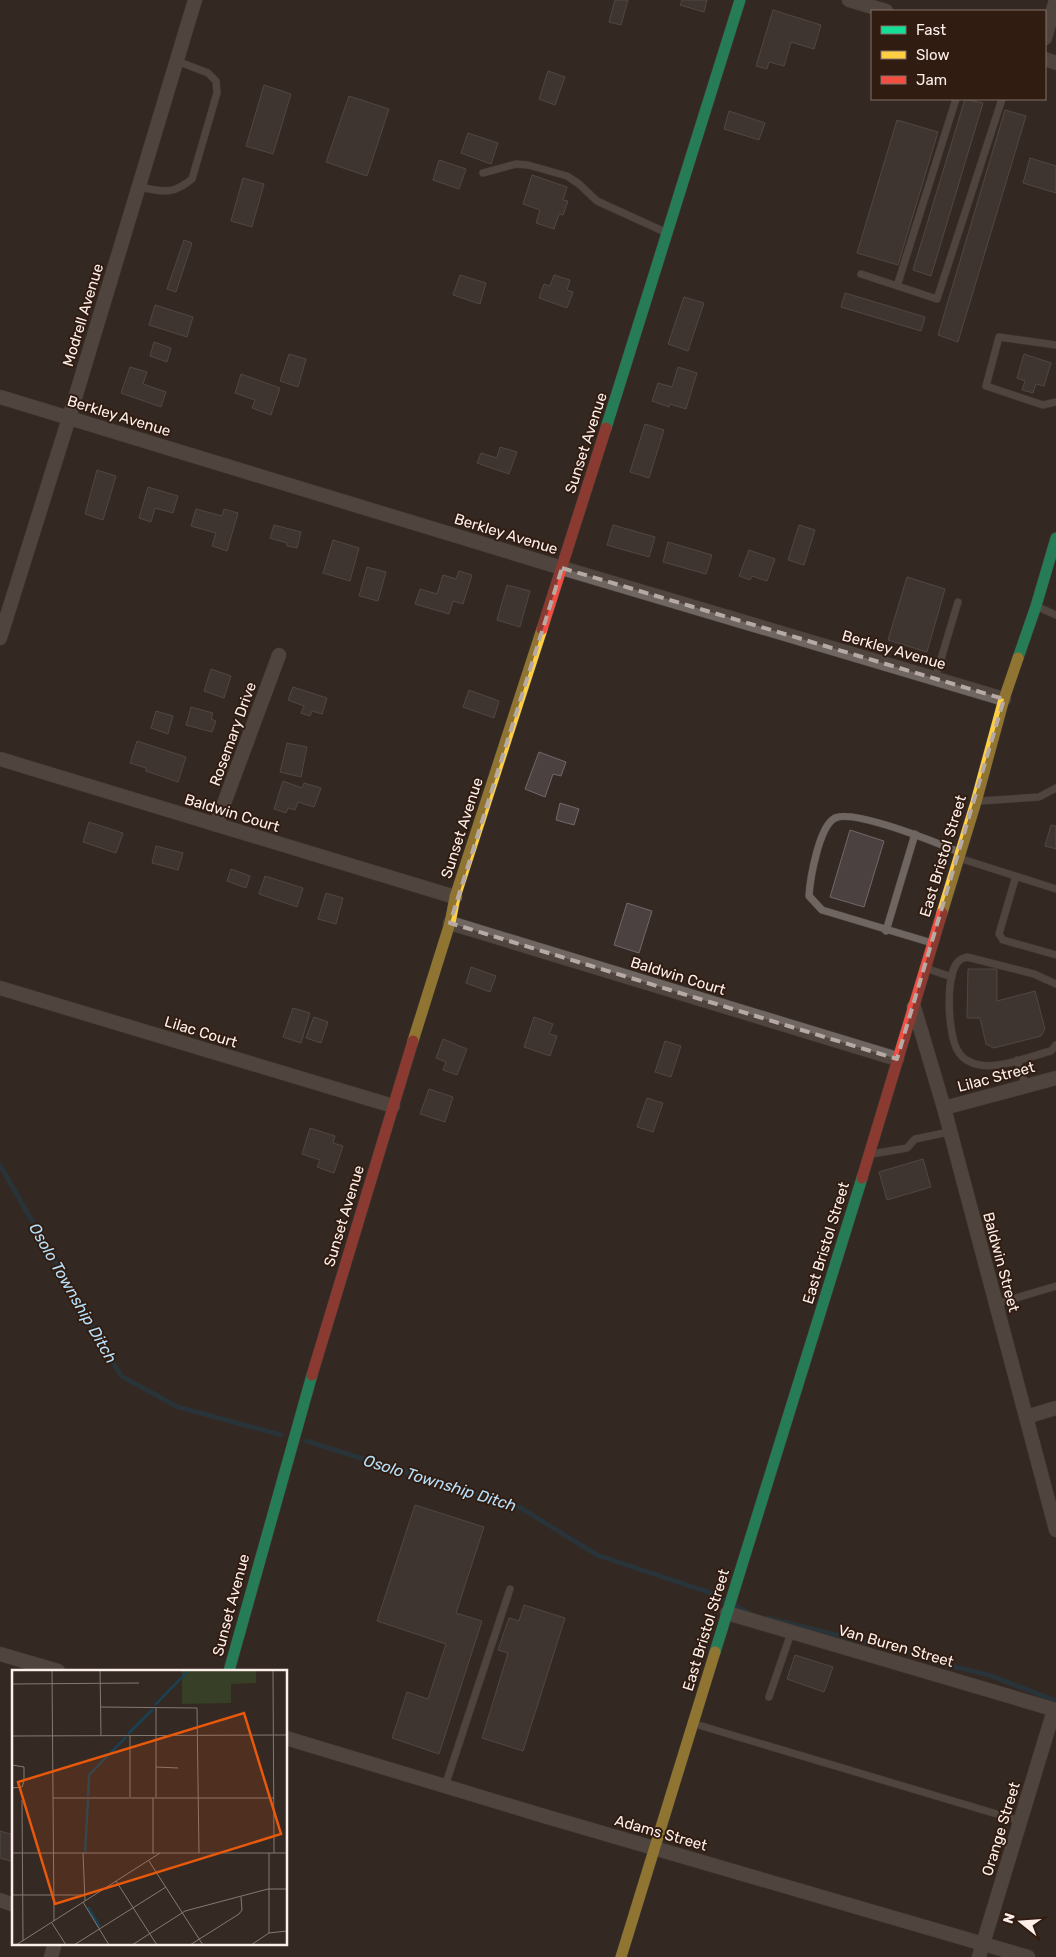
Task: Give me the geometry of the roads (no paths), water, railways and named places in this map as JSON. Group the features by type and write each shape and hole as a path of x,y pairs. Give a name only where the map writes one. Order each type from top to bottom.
{"street":[{"name":"Modrell Avenue","path":"0,638 69,418 195,0"},
{"name":"Sunset Avenue","path":"229,1670 293,1439 450,923 455,897 562,568 740,0"},
{"path":"849,0 883,10"},
{"path":"1046,35 1056,0"},
{"name":"Berkley Avenue","path":"0,397 562,568 1004,699"},
{"name":"East Bristol Street","path":"621,1957 869,1154 976,802 1004,699 1036,606 1056,538"},
{"name":"Rosemary Drive","path":"216,825 279,655"},
{"name":"Baldwin Court","path":"0,759 455,897"},
{"name":"Baldwin Court","path":"450,923 897,1059"},
{"name":"Lilac Court","path":"0,988 393,1106"},
{"name":"Baldwin Street","path":"914,1004 944,1108 1056,1530"},
{"name":"Lilac Street","path":"944,1108 1056,1078"},
{"path":"1026,1417 1056,1408"},
{"name":"Van Buren Street","path":"726,1613 1055,1710"},
{"path":"0,1654 55,1670"},
{"name":"Orange Street","path":"981,1950 1055,1710"},
{"name":"Adams Street","path":"288,1739 654,1848 981,1950 1028,1957"},
{"path":"51,1957 55,1944"}],"lane":[{"path":"138,187 171,191 182,188 192,179 217,93 216,81 208,73 176,61"},
{"path":"897,286 956,100"},
{"path":"861,274 936,299 1002,100"},
{"path":"483,173 516,164 528,165 566,176 579,184 596,201 668,233"},
{"path":"1056,345 1000,337 986,386 1043,405 1056,402"},
{"path":"935,678 958,602"},
{"path":"1036,606 1056,616"},
{"path":"976,802 1039,797 1056,788"},
{"path":"933,943 822,910 809,896 810,879 826,826 835,818 852,816 915,834 960,855 1016,876 1056,888"},
{"path":"886,930 915,834"},
{"path":"1016,876 999,934 1003,940 1056,955"},
{"path":"1056,984 1034,974 967,957 960,960 955,967 950,986 950,1031 953,1043 959,1054 968,1061 979,1065 992,1066 1051,1051 1056,1046"},
{"path":"924,968 952,977"},
{"path":"1017,1060 1026,1086"},
{"path":"869,1154 907,1148 915,1139 949,1132"},
{"path":"996,1304 1056,1286"},
{"path":"445,1786 510,1589"},
{"path":"769,1697 791,1633"},
{"path":"693,1723 1020,1821"}],"waterway":[{"name":"Osolo Township Ditch","path":"0,1165 121,1376 178,1407 281,1435"},
{"name":"Osolo Township Ditch","path":"306,1441 521,1508 597,1555 708,1592 725,1601"},
{"path":"734,1605 749,1613"},
{"path":"767,1618 916,1654 934,1662 989,1675 1056,1701"}]}
